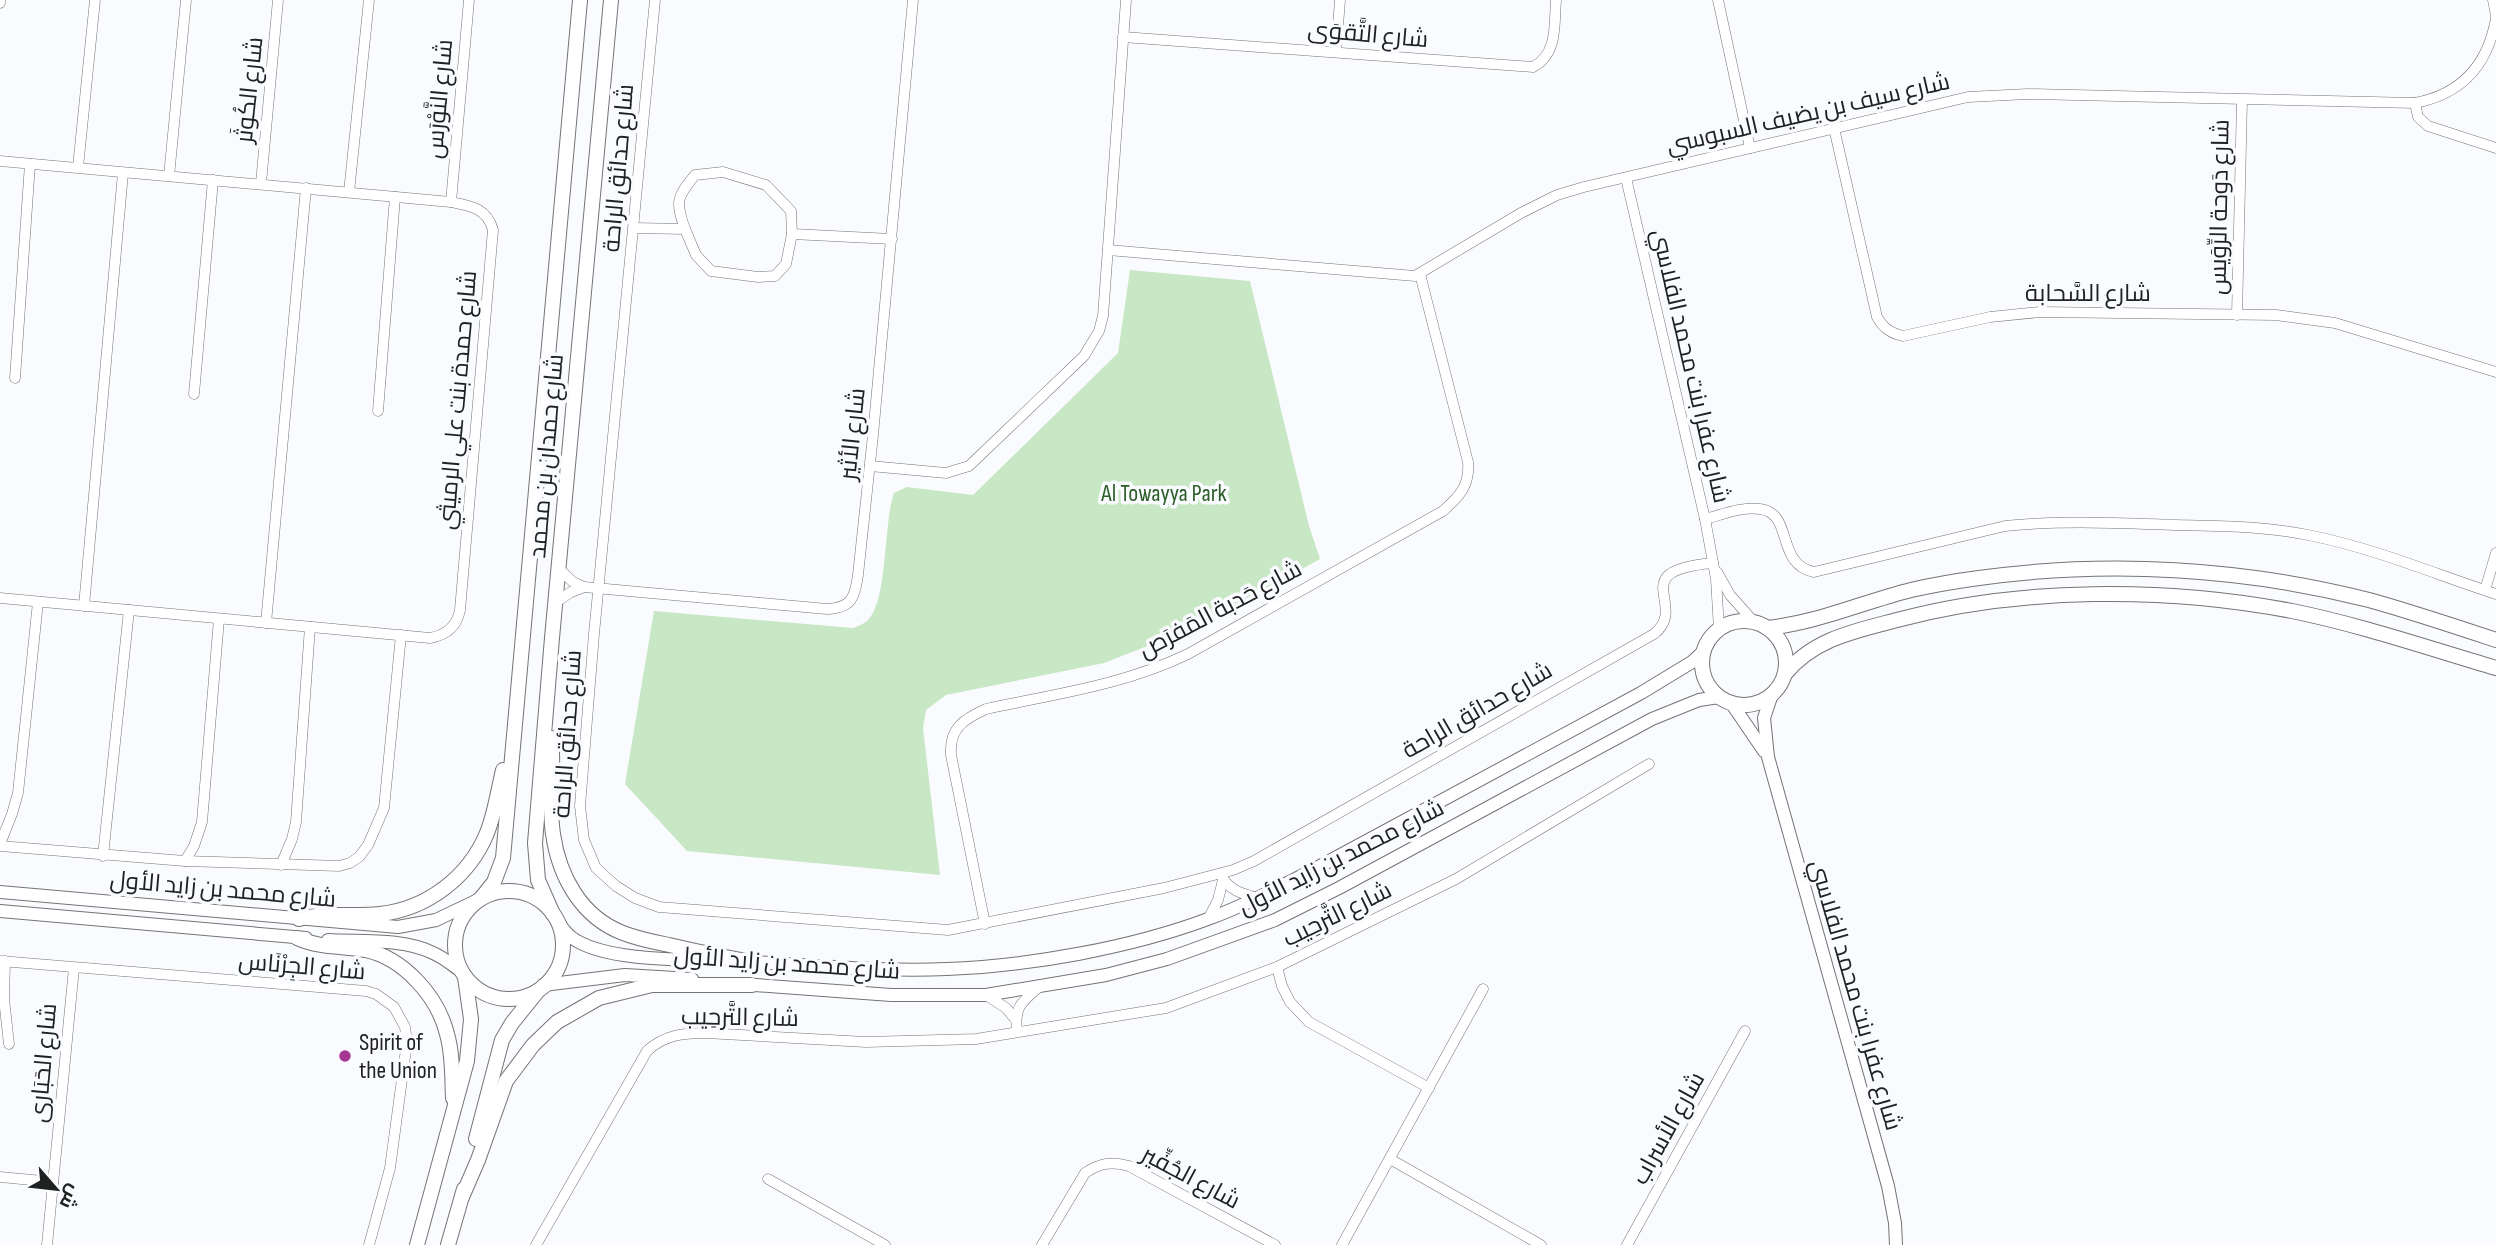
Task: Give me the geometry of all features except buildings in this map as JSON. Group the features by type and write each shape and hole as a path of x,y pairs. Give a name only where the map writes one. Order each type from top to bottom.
{"main road":[{"name":"شارع حمدان بن محمد","path":"480,899 498,874 503,858 580,0"},
{"name":"شارع حمدان بن محمد","path":"554,916 538,880 535,856 611,0"},
{"path":"2496,640 2423,616 2318,589 2200,572 2146,569 2040,571 1978,578 1911,590 1816,619 1761,625 1742,621 1719,629 1704,651 1702,664 1710,688 1725,700 1746,705 1760,702 1772,694 1796,660 1839,635 1917,615 1982,603 2041,596 2092,594 2217,601 2292,611 2354,626 2496,668"},
{"path":"1761,625 1777,637 1783,648 1785,674"},
{"name":"شارع محمد بن زايد الأول","path":"554,916 566,933 576,941 611,953 885,970 984,967 1133,941 1208,919 1258,898 1641,693 1686,666 1704,651"},
{"name":"شارع عفرا بنت محمد الفلاسي","path":"1772,694 1764,718 1768,757 1888,1186 1896,1245"},
{"path":"299,919 320,915 364,915 397,911 429,899 459,876 474,858 490,824 518,700"},
{"name":"شارع محمد بن زايد الأول","path":"542,987 625,975 891,995 986,995 1106,975 1167,959 1275,920 1652,719 1699,700 1725,700"},
{"name":"شارع عفرا بنت محمد الفلاسي","path":"1725,700 1768,757"},
{"path":"548,709 553,754 552,830 562,874 587,909 621,933 712,956 758,962"},
{"path":"417,1245 454,1112 471,1035 471,1012 455,948 456,934 460,921 480,899 501,891 521,892 539,900 554,916 562,941 561,958 554,973 512,1023 502,1040 448,1245"},
{"name":"شارع محمد بن زايد الأول","path":"0,892 398,927 436,920 480,899"},
{"name":"شارع محمد بن زايد الأول","path":"0,911 391,944 432,952 463,974"},
{"path":"296,937 317,945 365,950 379,955 398,965 418,982 436,1006 445,1026 450,1051 454,1112"},
{"path":"463,974 485,993 503,998 523,996 542,987"},
{"path":"462,1197 506,1081 525,1054 557,1022 599,998 652,985 752,985"}],"street":[{"path":"78,167 95,0"},
{"path":"169,176 186,0"},
{"name":"شارع الكُوثَر","path":"261,183 278,0"},
{"path":"349,192 369,0"},
{"name":"شارع النَّوْرَس","path":"451,202 469,0"},
{"name":"شارع حدائق الراحة","path":"655,0 580,806 581,829 596,868 635,898 659,907 948,930 1222,877 1654,634 1665,625 1667,617 1662,589 1668,576 1676,569 1713,563"},
{"name":"شارع الأثير","path":"559,569 573,582 600,589 839,608 850,602 856,591 870,467 913,0"},
{"path":"870,467 946,473 969,466 1090,349 1099,331 1102,316 1126,0"},
{"path":"1336,51 1340,0"},
{"name":"شارع التَّقوَى","path":"1123,37 1533,67 1543,62 1550,53 1556,0"},
{"path":"1717,0 1750,148"},
{"name":"شارع سيف بن يضيف السبوسي","path":"1420,274 1483,235 1557,195 1941,102 1997,94 2415,103 2446,94 2472,74 2488,46 2496,17 2493,0"},
{"name":"شارع دَوحة الرِّوَيس","path":"2237,315 2242,100"},
{"path":"2415,103 2418,117 2428,126 2496,148"},
{"name":"شارع السَّحابة","path":"1834,128 1877,317 1882,326 1893,334 1903,336 1990,317 2040,312 2296,317 2335,323 2496,372"},
{"name":"شارع حمدة بنت علي الرميثي","path":"0,161 451,202 478,208 486,214 493,230 460,610 455,624 444,634 430,638 0,598"},
{"path":"15,378 30,164"},
{"path":"723,172 766,185 790,211 792,234 786,264 775,276 758,277 711,271 696,254 685,229 677,208 679,195 695,175 723,172"},
{"path":"84,606 123,173"},
{"name":"شارع عفرا بنت محمد الفلاسي","path":"1626,178 1705,519 1713,563 1719,629"},
{"path":"194,394 213,180"},
{"path":"267,623 306,188"},
{"path":"378,411 395,197"},
{"path":"634,228 685,229"},
{"path":"792,234 892,239"},
{"path":"1108,250 1384,274 1420,274"},
{"name":"شارع حَدبة المَفرَص","path":"985,924 951,755 952,737 966,718 986,709 1129,679 1155,670 1443,511 1463,491 1468,481 1468,462 1420,274"},
{"path":"1705,519 1757,508 1769,511 1779,522 1795,562 1814,572 2005,526 2079,522 2290,531 2398,560 2496,594"},
{"path":"2484,590 2496,553"},
{"name":"شارع عفرا بنت محمد الفلاسي","path":"1713,563 1730,595 1761,625"},
{"path":"556,602 584,587"},
{"path":"38,602 18,793 0,845 103,856 281,865 345,865 359,857 368,845 381,817 386,798 401,635"},
{"path":"103,856 129,610"},
{"path":"186,861 202,822 219,619"},
{"path":"281,865 296,822 310,627"},
{"name":"شارع التَّرحِيب","path":"536,1245 647,1051 662,1040 683,1033 866,1042 976,1039 1016,1026 1166,1008 1278,967 1456,879 1649,764"},
{"path":"1222,877 1230,888 1258,898"},
{"path":"1208,919 1218,900 1222,877"},
{"path":"2,961 9,1044"},
{"name":"شارع الجِرْنَاس","path":"2,961 366,991 376,994 394,1007 405,1027 407,1042 390,1168 369,1245"},
{"path":"1278,967 1282,986 1290,1002 1309,1022 1429,1088"},
{"name":"شارع الحَبَارى","path":"47,1245 74,968"},
{"path":"1016,1026 1017,1009 1041,986"},
{"path":"1342,1245 1483,989"},
{"path":"986,995 1006,1008 1016,1026"},
{"name":"شارع الأسراب","path":"1627,1245 1745,1031"},
{"path":"1390,1159 1541,1245"},
{"name":"شارع الجُفِّير","path":"1042,1245 1085,1173 1094,1167 1117,1163 1129,1166 1275,1245"},
{"path":"0,1177 53,1182"},
{"path":"768,1179 885,1245"}],"green space":[{"name":"Al Towayya Park","path":"1130,270 1250,281 1309,526 1320,559 1196,627 1104,663 946,695 926,710 923,728 940,875 687,851 625,784 654,611 853,628 861,625 874,610 879,596 894,493 907,487 973,495 1118,353"}],"place":[{"name":"Spirit of the Union","path":"345,1056"}]}
